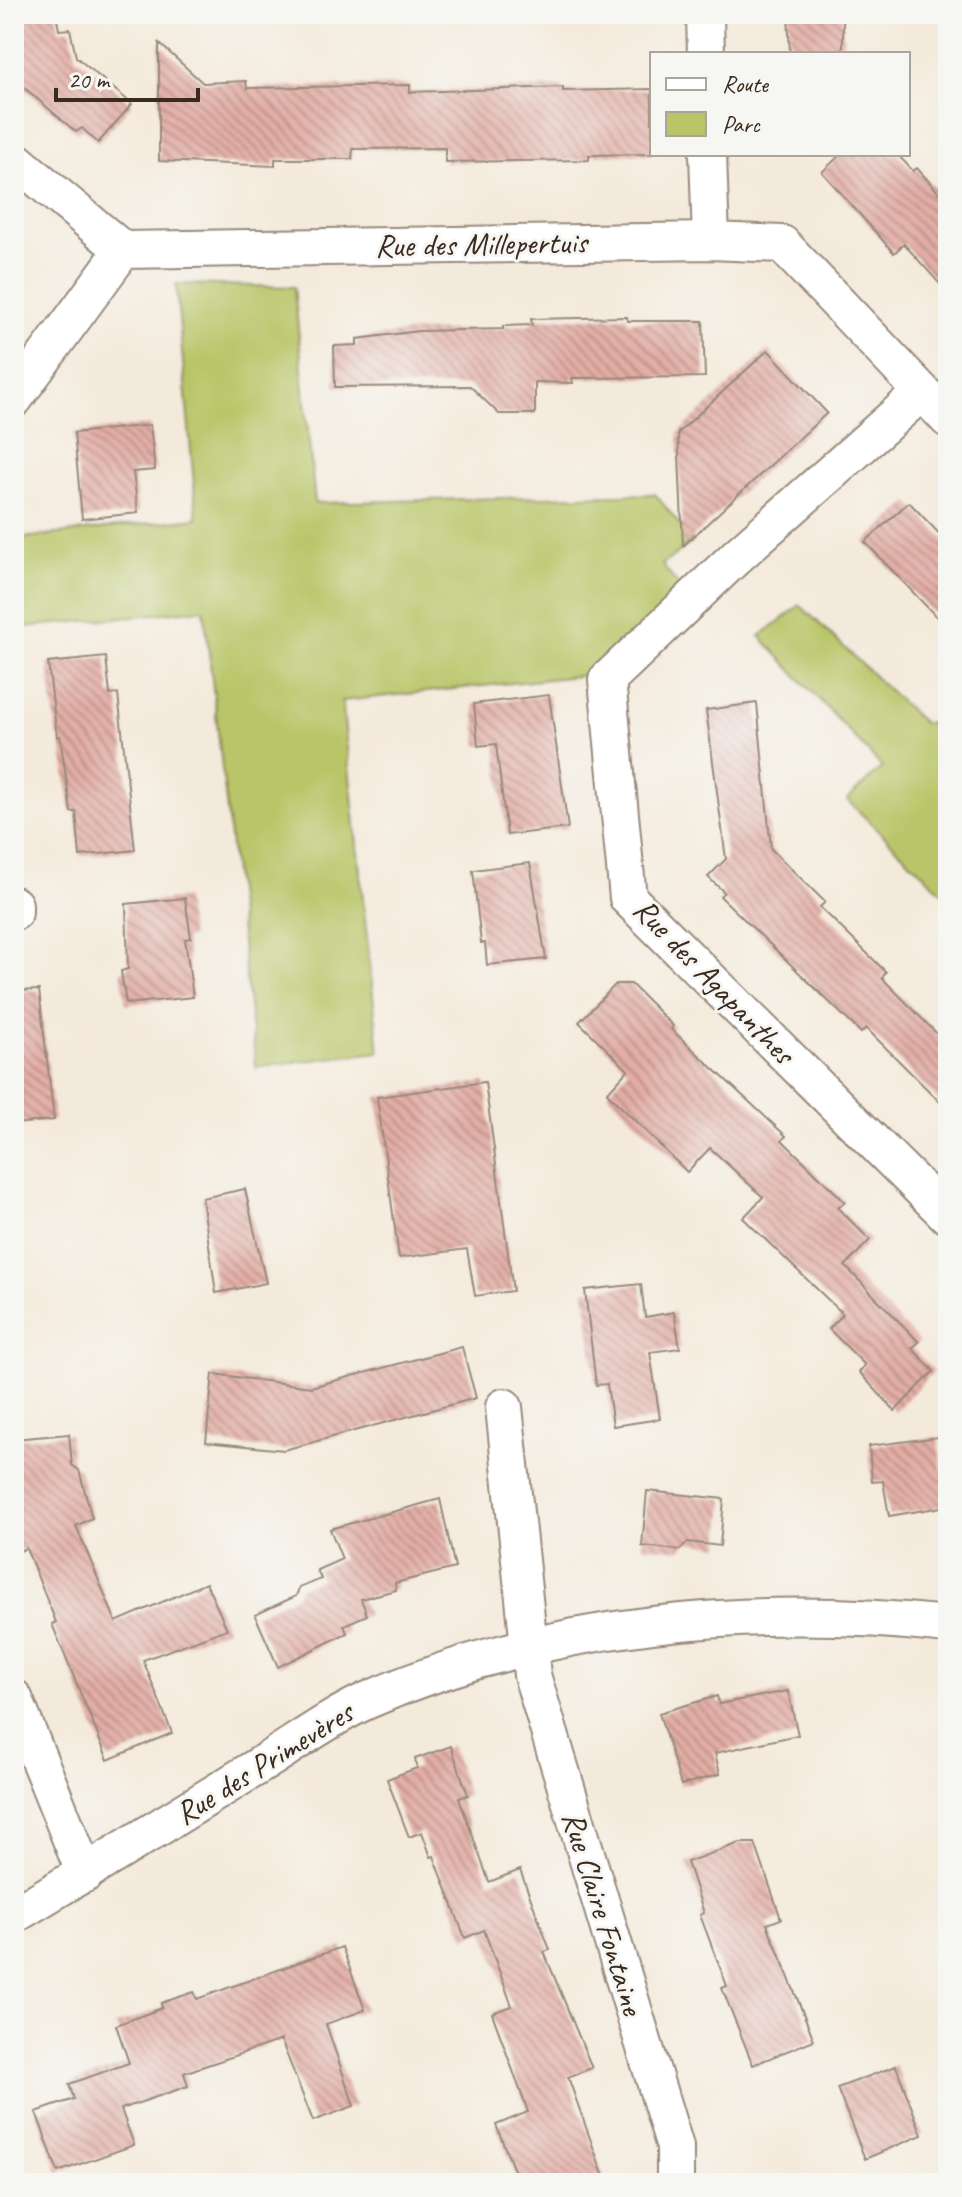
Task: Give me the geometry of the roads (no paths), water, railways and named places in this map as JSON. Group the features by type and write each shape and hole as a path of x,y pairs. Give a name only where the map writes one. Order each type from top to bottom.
{"street":[{"path":"705,14 706,52"},
{"path":"708,156 711,241"},
{"path":"14,159 123,250 14,399"},
{"name":"Rue des Millepertuis","path":"123,250 711,241 782,244 948,419"},
{"name":"Rue des Agapanthes","path":"922,392 737,556 607,680 628,898 948,1216"},
{"path":"14,905 14,912"},
{"path":"504,1407 530,1644"},
{"name":"Rue des Primevères","path":"14,1915 363,1702 447,1669 530,1644 627,1629 733,1619 895,1619 948,1625"},
{"name":"Rue Claire Fontaine","path":"530,1644 532,1675 675,2147 675,2183"},
{"path":"14,1698 85,1874"}]}
